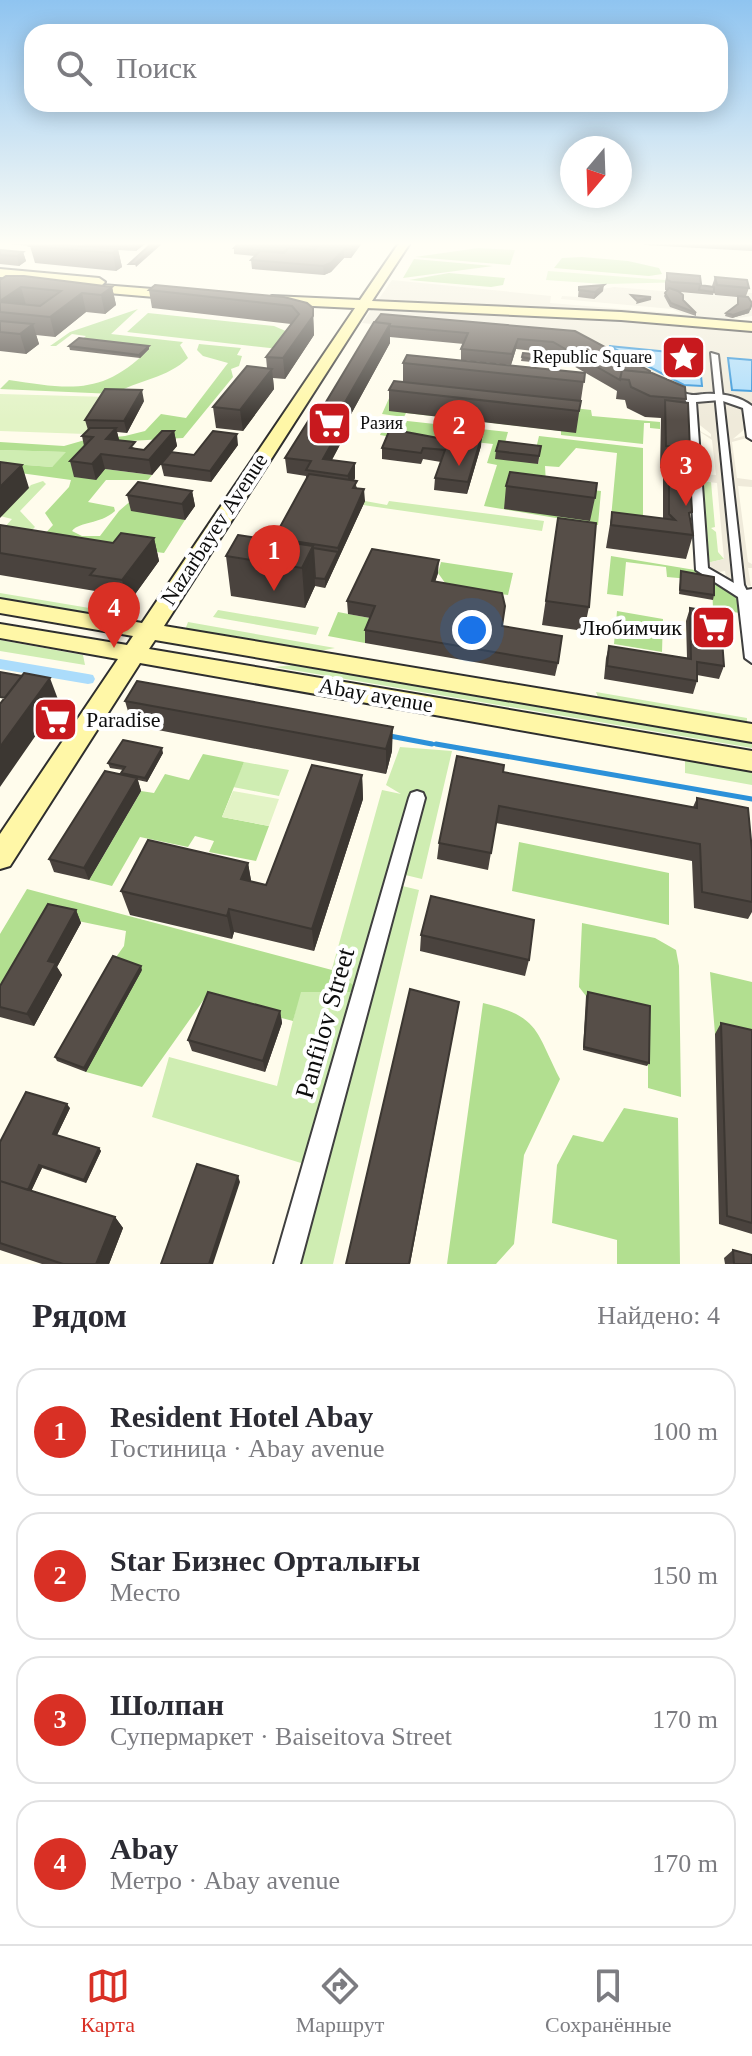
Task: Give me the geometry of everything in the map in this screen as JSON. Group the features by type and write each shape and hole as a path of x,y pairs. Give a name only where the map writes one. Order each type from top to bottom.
{"main road":[{"path":"271,302 333,314 349,323"},
{"path":"319,302 621,316 752,327"},
{"name":"Nazarbayev Avenue","path":"0,857 362,304"},
{"name":"Abay avenue","path":"0,606 752,733"},
{"name":"Abay avenue","path":"0,631 752,761"}],"street":[{"path":"714,355 739,585 748,594 752,658"},
{"path":"668,388 691,400 701,397 739,401 750,406 752,437"},
{"path":"691,400 702,570 748,594"},
{"name":"Panfilov Street","path":"287,1264 417,798"}],"green space":[{"path":"138,309 111,334 183,342 180,345 188,358 171,370 114,394 0,389 9,380 67,387 100,382 115,375 148,350 80,341 86,336 72,334 56,346 50,346 70,332"},
{"path":"148,313 274,326 288,332 279,349 127,332"},
{"path":"199,344 241,348 237,355 242,356 239,366 231,369 233,377 183,438 94,443 95,479 105,469 152,475 148,480 106,480 88,502 114,507 115,511 72,531 82,536 100,536 119,511 134,498 185,520 164,553 42,537 53,525 45,513 69,487 71,480 13,472 0,463 52,467 66,452 0,450 0,442 64,446 145,431 161,414 186,418 228,363 203,356 197,350"},
{"path":"394,387 591,410 592,416 660,422 660,429 650,428 650,423 644,423 643,444 406,413 404,417 382,414"},
{"path":"0,394 109,397 86,434 0,431"},
{"path":"380,418 508,432 503,450 538,464 540,454 535,453 539,436 643,448 643,534 610,529 617,453 576,448 559,467 545,466 546,484 601,491 598,525 484,506 497,465 487,463 493,444 400,434 397,438 380,435 384,426"},
{"path":"0,450 67,452 52,467 0,463"},
{"path":"43,481 46,484 20,511 35,527 28,534 3,529 12,519 0,516 31,485"},
{"path":"700,481 711,482 715,527 711,528 716,532 718,552 724,559 707,563"},
{"path":"365,501 387,505 389,501 544,521 542,531 363,505"},
{"path":"611,556 695,570 738,596 740,613 713,609 712,581 667,577 666,567 626,562 623,596 607,594"},
{"path":"441,562 513,573 508,595 448,587 438,573"},
{"path":"0,593 119,613 115,620 0,600"},
{"path":"218,610 319,627 316,635 213,617"},
{"path":"617,611 663,619 662,652 614,644"},
{"path":"338,612 375,619 365,643 328,636"},
{"path":"188,622 335,648 315,652 185,630"},
{"path":"0,640 83,655 85,665 0,651"},
{"path":"303,664 752,740 752,748 275,667"},
{"path":"596,692 747,718 747,724 598,697"},
{"path":"400,747 452,751 422,879 397,873 394,884 419,890 333,1264 287,1264 314,1167 152,1117 169,1057 277,1086 300,992 328,983 382,790 401,794 386,785"},
{"path":"203,754 244,762 222,817 269,826 256,861 209,852 214,841 195,836 188,847 140,837 112,886 89,880 141,791 154,793 165,774 189,780"},
{"path":"685,760 752,771 752,785 685,773"},
{"path":"244,762 289,770 279,796 233,787"},
{"path":"233,791 279,799 269,826 222,817"},
{"path":"519,842 669,873 669,925 512,891"},
{"path":"27,889 332,970 363,992 301,992 293,1021 205,998 142,1087 86,1072 114,960 124,946 126,931 54,916 0,1010 0,934"},
{"path":"582,923 655,938 676,950 679,966 681,1097 648,1088 648,1010 586,996 579,987"},
{"path":"710,972 752,982 752,1043 715,1034"},
{"path":"483,1003 526,1020 540,1037 560,1079 524,1155 514,1244 496,1264 447,1264"},
{"path":"624,1108 678,1118 680,1264 617,1264 617,1240 552,1223 557,1165 573,1135 603,1142"}],"shaded area":[{"name":"Republic Square","path":"377,302 550,302 683,314 672,309 594,302 752,302 752,316 732,319 752,321 752,403 743,409 746,428 733,439 747,435 747,438 732,442 737,478 752,480 752,487 738,486 748,562 752,564 752,568 748,568 751,586 727,583 725,571 713,573 707,569 707,563 724,559 717,483 700,481 699,474 716,475 712,440 696,429 711,437 711,434 696,422 694,402 563,344 362,323"}],"water":[{"path":"609,346 699,355 702,386 684,385"},
{"path":"728,358 752,360 752,391 732,390"}],"building":[{"path":"0,302 40,306 46,302 70,302 50,317 0,312"},
{"path":"256,302 303,302 313,308 313,316 283,358 266,357 299,314 292,306"},
{"path":"685,302 696,313 671,303"},
{"path":"752,303 750,309 733,315 726,313 738,304"},
{"path":"381,314 575,331 650,373 622,370 620,380 553,342 518,339 512,354 461,349 468,333 375,322"},
{"path":"0,321 33,324 20,334 0,332"},
{"path":"374,322 390,324 344,404 326,402"},
{"path":"79,338 149,346 139,355 69,346"},
{"path":"523,353 534,354 532,359 522,357"},
{"path":"407,355 585,373 584,382 403,363"},
{"path":"247,366 272,369 240,410 213,407"},
{"path":"622,370 652,373 685,387 686,399 650,396 631,387 629,380 620,379"},
{"path":"394,381 581,401 579,411 389,390"},
{"path":"105,389 142,390 124,421 85,420"},
{"path":"665,400 688,403 690,449 666,446"},
{"path":"317,407 350,411 323,459 355,463 348,476 306,470 311,461 285,458"},
{"path":"90,428 116,428 106,439 135,442 130,448 144,450 162,431 174,431 149,460 101,454 92,464 70,461 93,437 82,436"},
{"path":"390,429 449,440 452,431 482,435 468,482 435,478 445,450 423,448 421,453 382,448"},
{"path":"213,431 237,434 210,471 161,464 171,452 194,455"},
{"path":"499,441 541,446 539,456 496,451"},
{"path":"669,452 689,455 692,512 689,513 693,535 611,525 612,512 675,520 669,514"},
{"path":"0,462 22,465 0,487"},
{"path":"510,472 597,483 595,498 506,486"},
{"path":"309,474 357,481 353,488 364,489 338,548 274,538"},
{"path":"138,482 192,491 182,504 127,495"},
{"path":"558,518 596,523 589,607 546,601"},
{"path":"0,525 113,543 121,533 154,538 122,580 90,575 95,569 0,553"},
{"path":"238,535 313,546 302,568 226,556"},
{"path":"313,548 338,552 325,579 315,578"},
{"path":"372,549 439,560 432,581 502,593 505,606 502,626 562,636 558,663 365,630 375,606 347,601"},
{"path":"681,571 714,577 714,595 680,590"},
{"path":"690,608 720,613 724,666 697,662 697,681 607,666 609,646 691,659"},
{"path":"0,672 22,676 5,698 0,697"},
{"path":"24,673 50,678 0,747 0,704"},
{"path":"137,681 393,727 386,749 125,701"},
{"path":"123,740 162,748 145,778 121,773 125,767 108,763"},
{"path":"457,756 504,765 503,772 697,808 697,798 748,808 752,902 702,892 700,844 499,806 491,853 439,843"},
{"path":"312,765 362,775 312,929 229,909 227,916 121,891 148,840 248,863 241,879 266,885"},
{"path":"105,771 137,778 84,868 49,859"},
{"path":"431,896 534,920 529,960 421,935"},
{"path":"48,904 76,910 48,961 56,963 27,1014 0,1007 0,986"},
{"path":"113,956 141,966 84,1068 55,1057"},
{"path":"410,989 459,1002 409,1264 346,1264"},
{"path":"208,992 280,1011 263,1061 188,1040"},
{"path":"588,992 650,1006 649,1063 584,1047"},
{"path":"721,1023 752,1030 752,1223 727,1216"},
{"path":"26,1092 67,1104 53,1134 99,1148 84,1180 39,1165 28,1190 0,1181 0,1142"},
{"path":"197,1164 238,1176 209,1264 161,1264"},
{"path":"0,1181 115,1217 96,1264 63,1264 0,1243"},
{"path":"733,1250 752,1255 752,1264 734,1264"}],"waterway":[{"path":"0,664 88,679"},
{"path":"390,736 432,744"},
{"path":"436,744 752,799"}],"place":[{"name":"Republic Square","path":"683,357"},
{"name":"Разия","path":"329,423"},
{"name":"Star Бизнес Орталығы","path":"459,466"},
{"name":"Шолпан","path":"686,506"},
{"name":"Resident Hotel Abay","path":"274,591"},
{"name":"Любимчик","path":"713,627"},
{"name":"Abay","path":"114,648"},
{"name":"Paradise","path":"55,719"}]}
